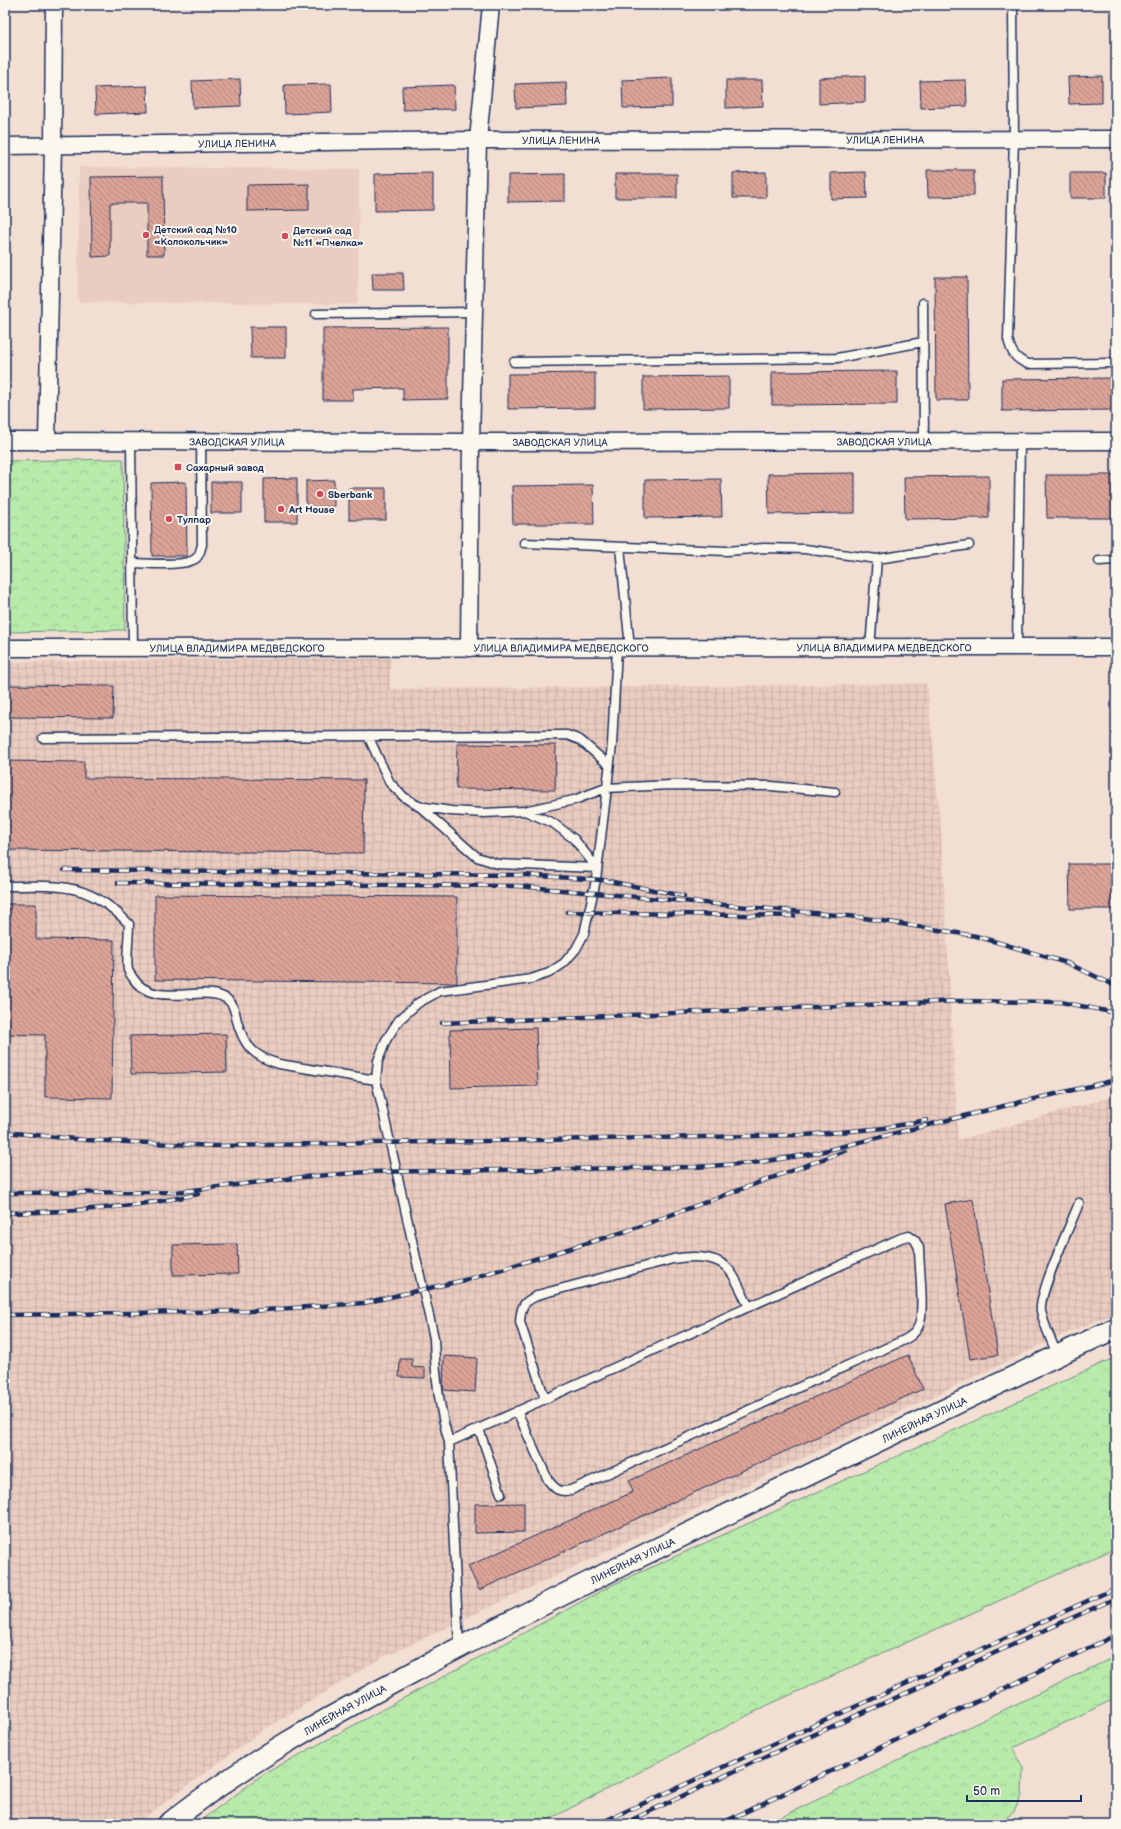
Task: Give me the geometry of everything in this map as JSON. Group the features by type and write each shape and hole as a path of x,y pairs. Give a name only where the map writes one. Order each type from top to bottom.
{"street":[{"path":"47,441 53,146 54,5"},
{"path":"469,648 471,442 478,140 491,5"},
{"name":"УЛИЦА ЛЕНИНА","path":"5,146 478,140 1116,139"},
{"name":"ЗАВОДСКАЯ УЛИЦА","path":"5,441 1116,441"},
{"name":"УЛИЦА ВЛАДИМИРА МЕДВЕДСКОГО","path":"5,648 1116,647"},
{"name":"ЛИНЕЙНАЯ УЛИЦА","path":"168,1824 210,1791 275,1748 360,1700 459,1648 528,1612 930,1415 1116,1328"}],"lane":[{"path":"1013,5 1014,139 1008,339 1011,352 1018,360 1028,364 1116,363"},
{"path":"923,303 924,441"},
{"path":"316,314 474,312"},
{"path":"514,362 837,358 923,342"},
{"path":"131,441 133,648"},
{"path":"132,563 186,562 195,558 199,554 202,545 200,441"},
{"path":"1017,648 1020,441"},
{"path":"524,543 728,551 764,548 805,549 836,552 877,559 969,544"},
{"path":"459,1648 449,1442 439,1402 435,1372 434,1338 376,1080 378,1061 386,1040 399,1020 418,1003 440,992 531,980 549,973 564,963 576,949 584,934 597,868 623,648 620,547"},
{"path":"870,648 877,559"},
{"path":"1099,561 1116,560"},
{"path":"44,738 567,734 580,740 609,765"},
{"path":"368,736 390,783 404,797 418,806 477,856 498,864 597,868"},
{"path":"418,806 451,811 484,813 524,811 574,800 606,788 712,784 771,786 835,792"},
{"path":"524,811 553,822 574,839 597,868"},
{"path":"5,886 66,886 95,896 114,909 129,924 128,970 136,982 145,990 157,994 221,995 230,1002 235,1010 241,1034 245,1043 252,1051 264,1060 279,1064 376,1080"},
{"path":"1057,1356 1041,1311 1041,1303 1045,1288 1079,1203"},
{"path":"449,1442 479,1428 901,1238 909,1236 915,1240 919,1248 920,1324 914,1333 904,1340 571,1490 564,1492 555,1489 548,1480 517,1411"},
{"path":"545,1399 520,1322 520,1310 526,1300 541,1294 673,1259 694,1256 714,1260 730,1270 749,1307"},
{"path":"479,1428 501,1494"}],"shaded area":[{"path":"594,5 677,5 677,8"},
{"path":"79,167 359,169 358,304 78,302"},
{"path":"390,658 390,689 927,684 941,831 958,1140 1116,1096 1116,1313 1069,1332 376,1661 260,1732 145,1817 139,1824 5,1824 5,662"}],"green space":[{"path":"123,459 125,630 5,632 5,461"},
{"path":"1116,1357 1116,1548 768,1705 540,1824 196,1824 262,1775 612,1585"},
{"path":"1116,1656 1116,1698 1013,1748 1023,1768 1022,1794 1014,1812 997,1824 767,1824"}],"building":[{"path":"865,76 865,102 819,104 819,78"},
{"path":"1102,76 1102,103 1069,104 1068,77"},
{"path":"672,78 672,107 623,108 622,80"},
{"path":"240,79 241,106 193,108 192,81"},
{"path":"726,80 762,80 763,106 726,108"},
{"path":"966,80 967,106 921,108 920,81"},
{"path":"566,82 567,106 516,108 515,84"},
{"path":"331,84 332,112 285,114 284,85"},
{"path":"454,85 455,109 403,110 402,87"},
{"path":"147,86 148,112 96,114 95,88"},
{"path":"927,170 974,170 974,196 928,197"},
{"path":"766,172 766,198 733,198 733,173"},
{"path":"866,172 867,198 831,199 831,173"},
{"path":"433,173 433,210 375,211 375,174"},
{"path":"1070,173 1106,173 1106,198 1070,198"},
{"path":"565,174 565,201 508,202 508,175"},
{"path":"615,174 677,174 677,198 615,198"},
{"path":"163,176 164,255 147,255 147,203 110,203 110,256 92,257 91,177"},
{"path":"6,182 7,219 5,219"},
{"path":"309,184 309,210 247,211 247,185"},
{"path":"372,273 403,273 404,290 373,290"},
{"path":"935,277 967,277 968,400 936,400"},
{"path":"250,327 286,327 286,358 251,358"},
{"path":"448,327 448,399 403,400 403,388 353,389 353,400 323,400 323,328"},
{"path":"897,371 897,404 772,405 772,372"},
{"path":"595,373 595,408 508,409 508,374"},
{"path":"729,376 729,408 643,409 643,377"},
{"path":"1116,378 1116,410 1002,411 1002,379"},
{"path":"855,473 855,513 769,514 768,474"},
{"path":"1046,475 1116,475 1116,518 1047,518"},
{"path":"989,476 989,518 905,519 904,477"},
{"path":"297,478 297,522 264,522 264,479"},
{"path":"721,479 722,517 645,518 645,480"},
{"name":"Sberbank","path":"334,480 334,507 306,507 306,481"},
{"name":"Тулпар","path":"186,482 187,556 152,556 151,483"},
{"path":"211,482 242,482 242,513 211,513"},
{"path":"593,485 594,524 513,524 512,486"},
{"path":"349,488 386,488 386,520 349,520"},
{"path":"5,685 114,686 113,718 5,717"},
{"path":"457,744 556,745 555,790 456,789"},
{"path":"5,761 84,762 84,778 364,780 363,853 5,850"},
{"path":"1069,864 1116,864 1116,909 1070,909"},
{"path":"155,895 457,897 457,983 155,980"},
{"path":"5,904 36,904 36,939 114,940 112,1098 45,1097 45,1035 5,1034"},
{"path":"536,1028 538,1086 451,1088 450,1030"},
{"path":"226,1034 227,1072 131,1074 130,1036"},
{"path":"973,1199 998,1355 970,1359 945,1204"},
{"path":"237,1244 238,1274 173,1275 173,1245"},
{"path":"908,1355 923,1389 479,1590 468,1566 633,1492 629,1481"},
{"path":"444,1356 477,1358 475,1392 443,1390"},
{"path":"400,1359 412,1359 412,1367 425,1368 425,1378 399,1377"},
{"path":"524,1503 524,1532 475,1533 475,1504"}],"railway":[{"path":"64,870 524,875 603,880 684,896"},
{"path":"118,883 518,886 858,917 976,936 1067,963 1116,986"},
{"path":"567,912 794,916"},
{"path":"442,1023 958,1001 1061,1002 1116,1013"},
{"path":"5,1193 176,1192 303,1177 367,1172 695,1167 753,1163 812,1154 1004,1106 1116,1080"},
{"path":"5,1132 85,1140 215,1146 806,1135 884,1128 927,1120"},
{"path":"5,1315 251,1311 364,1303 469,1279 627,1231 845,1151"},
{"path":"5,1213 53,1212 126,1206 198,1194"},
{"path":"598,1824 1116,1588"},
{"path":"623,1824 756,1761 1116,1598"},
{"path":"720,1824 1116,1635"}],"place":[{"name":"Детский сад №10 «Колокольчик»","path":"146,235"},
{"name":"Детский сад №11 «Пчелка»","path":"285,236"},
{"name":"Сахарный завод","path":"178,467"},
{"name":"Sberbank","path":"320,494"},
{"name":"Art House","path":"281,509"},
{"name":"Тулпар","path":"169,519"}]}
